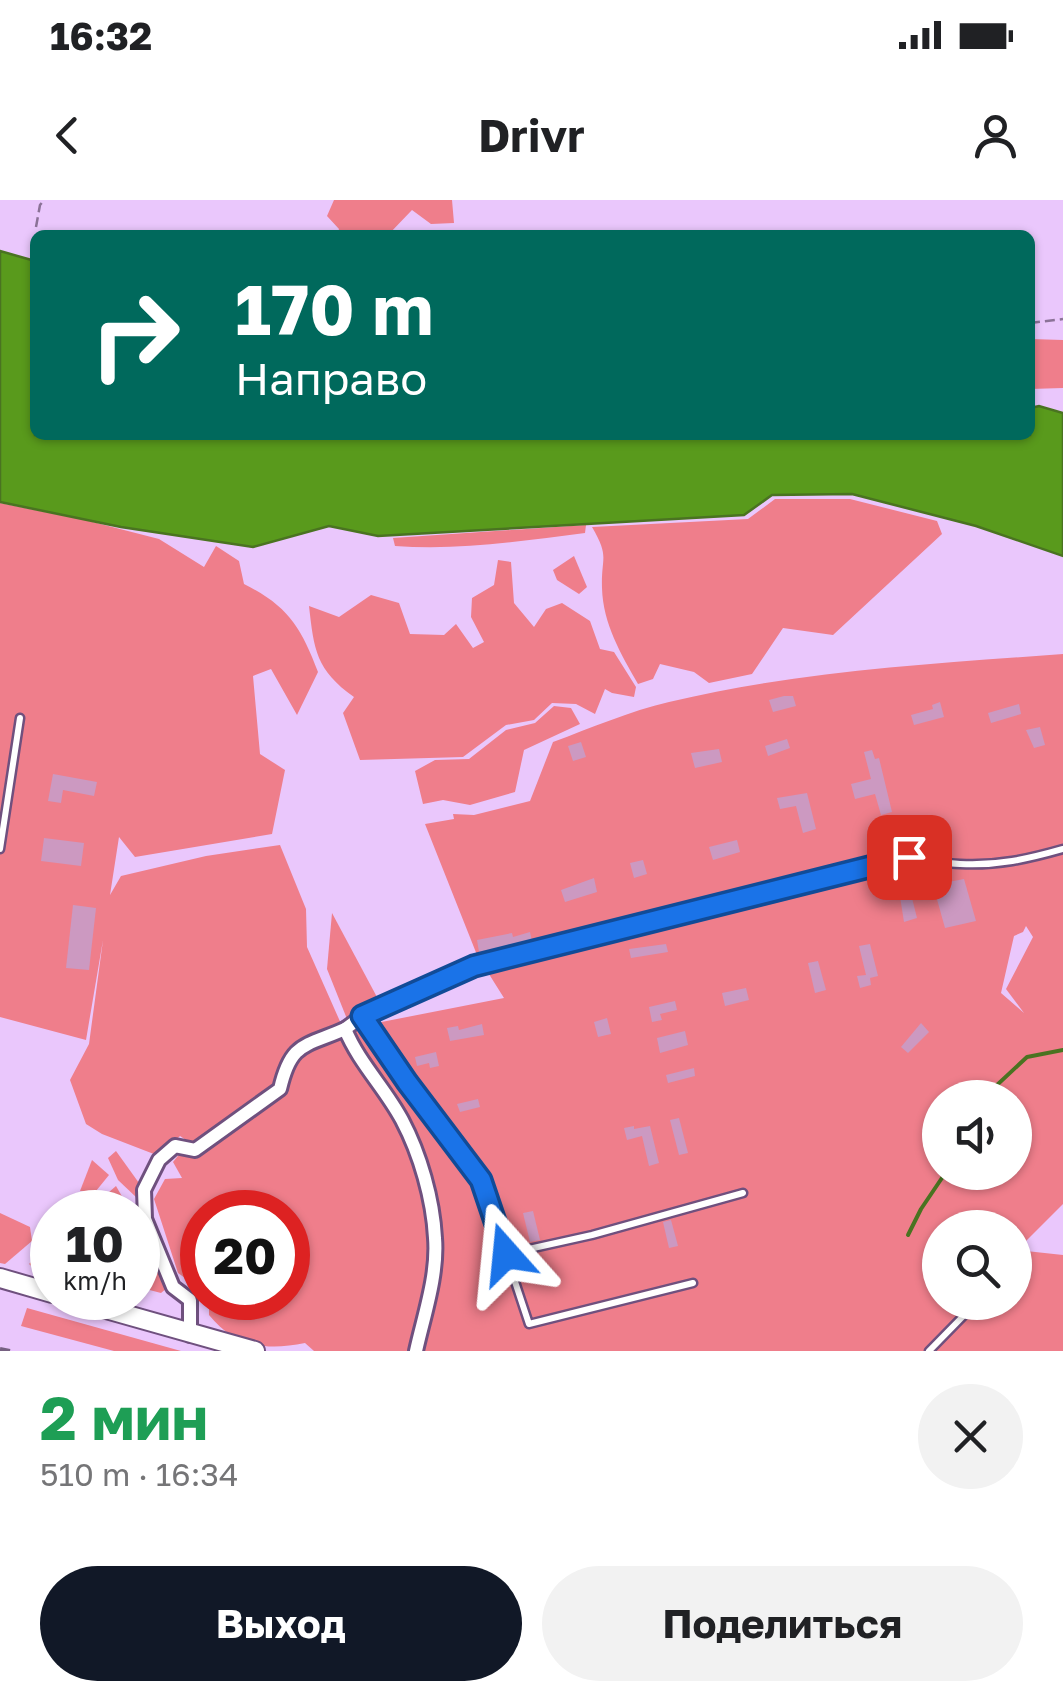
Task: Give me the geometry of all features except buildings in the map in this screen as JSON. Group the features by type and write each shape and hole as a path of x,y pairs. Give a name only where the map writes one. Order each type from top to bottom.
{"main road":[{"path":"0,1278 30,1287"},
{"path":"141,1320 255,1351"}],"street":[{"path":"190,1335 190,1300 173,1287 145,1219 144,1190 160,1160 175,1146 196,1150 280,1088 286,1062 296,1050 345,1029 362,1016"},
{"path":"345,1029 359,1057 402,1119 427,1191 436,1239 416,1351"}],"lane":[{"path":"0,849 20,718"},
{"path":"693,1283 529,1324 481,1180 362,1016 474,966 888,860 909,857 961,864 1016,863 1063,849"},
{"path":"506,1254 592,1236 742,1194"},
{"path":"929,1351 959,1320"}],"path":[{"path":"36,227 44,200"},
{"path":"1035,322 1063,319"}],"shaded area":[{"path":"334,200 452,200 454,223 431,224 412,210 393,230 339,230 327,216"},
{"path":"0,251 30,260 30,440 1035,440 1035,407 1063,413 1063,556 976,526 852,494 772,495 744,515 378,536 329,526 253,547 121,527 0,502"},
{"path":"1035,339 1063,340 1063,388 1035,389"},
{"path":"775,499 850,499 937,521 942,534 833,635 783,628 752,674 709,683 694,672 660,664 653,679 638,684 606,614 603,551 592,527 748,519"},
{"path":"0,503 159,539 204,567 216,546 239,561 244,584 272,601 291,619 318,672 297,715 271,669 253,676 260,754 285,770 272,834 135,857 119,837 110,895 121,876 206,856 280,845 306,909 307,947 354,1053 403,1124 424,1184 433,1246 413,1351 314,1351 305,1343 264,1346 229,1334 214,1320 310,1320 310,1190 180,1190 178,1273 160,1218 159,1190 165,1179 182,1178 173,1162 189,1142 180,1136 159,1156 102,1134 86,1124 70,1080 89,1044 103,940 86,1040 0,1017"},
{"path":"586,525 585,533 466,546 395,546 393,538"},
{"path":"574,556 587,587 579,594 557,580 553,570"},
{"path":"498,560 511,562 514,603 534,627 546,609 562,603 590,621 600,649 614,652 636,687 634,697 605,689 595,714 576,704 552,703 534,720 506,725 463,757 360,760 343,713 354,697 332,678 319,658 309,606 339,617 371,595 399,603 410,634 444,635 456,624 473,648 484,642 471,617 472,598 494,585"},
{"path":"1063,654 1063,1204 1032,1235 1032,1210 922,1210 922,1320 1032,1320 1032,1252 1063,1255 1063,1351 420,1351 436,1281 424,1166 355,1045 356,1027 504,998 477,955 425,824 454,819 453,814 474,815 530,801 553,742 654,706 766,683 914,665","holes":["1026,926 1033,937 1006,989 1024,1013 1001,993 1014,936"]},
{"path":"554,706 571,708 580,724 524,750 515,792 470,805 443,800 423,804 415,771 435,760 469,759 506,730 535,723"},
{"path":"332,913 378,999 347,1019 327,969"},
{"path":"116,1151 144,1190 129,1190 118,1180 108,1158"},
{"path":"92,1160 109,1175 97,1190 80,1190"},
{"path":"0,1213 30,1227 30,1243 5,1264 0,1263"},
{"path":"160,1257 173,1283 160,1293"},
{"path":"27,1308 30,1320 70,1320 181,1351 114,1351 21,1326"}],"waterway":[{"path":"1002,1080 1027,1057 1063,1050"},
{"path":"908,1235 934,1190"}],"railway":[{"path":"0,1349 10,1351"}],"route":[{"path":"506,1254 481,1180 362,1016 474,966 909,857"}]}
